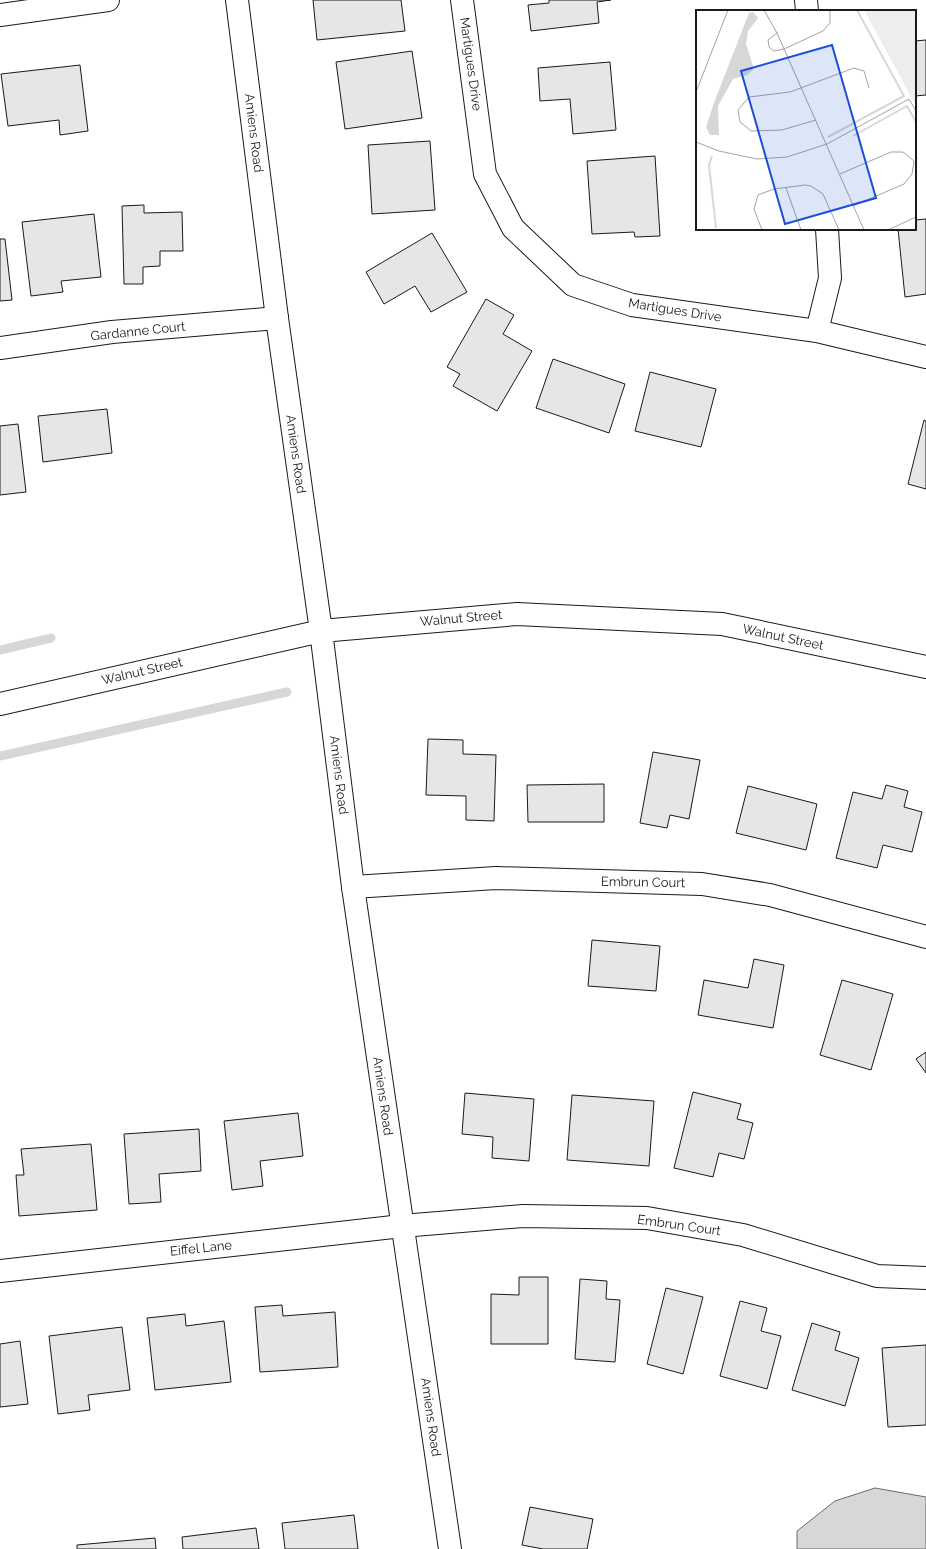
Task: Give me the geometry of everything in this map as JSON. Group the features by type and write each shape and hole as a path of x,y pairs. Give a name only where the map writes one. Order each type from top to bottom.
{"street":[{"path":"0,15 108,0"},
{"name":"Amiens Road","path":"238,0 277,318 321,631 353,887 450,1549"},
{"name":"Martigues Drive","path":"462,0 486,174 513,228 573,285 632,305 817,331 926,358"},
{"path":"806,0 807,10"},
{"path":"817,331 830,278 827,230"},
{"name":"Gardanne Court","path":"0,348 112,332 277,318"},
{"name":"Walnut Street","path":"0,704 321,631 517,614 722,624 926,667"},
{"name":"Embrun Court","path":"353,887 496,878 702,884 770,895 926,937"},
{"name":"Embrun Court","path":"402,1226 523,1216 647,1218 743,1234 877,1276 926,1278"},
{"name":"Eiffel Lane","path":"0,1271 402,1226"}],"shaded area":[{"path":"875,1488 926,1497 926,1549 797,1549 797,1531 835,1501"}],"building":[{"path":"313,0 401,0 405,31 317,40"},
{"path":"549,0 611,0 597,2 599,23 531,31 528,5 549,3"},
{"path":"926,40 926,95 916,96 916,41"},
{"path":"412,51 422,118 345,129 336,62"},
{"path":"610,62 616,130 573,134 570,99 540,101 538,68"},
{"path":"80,65 88,131 60,135 59,120 8,126 1,74"},
{"path":"430,141 435,210 372,214 368,145"},
{"path":"655,156 660,236 635,237 634,232 592,234 587,161"},
{"path":"144,205 144,213 182,212 183,251 160,251 160,266 143,267 143,284 124,284 122,206"},
{"path":"94,214 101,277 61,281 63,292 31,296 22,222"},
{"path":"926,219 926,294 905,297 898,230 916,230 916,220"},
{"path":"432,233 467,292 431,312 415,286 384,304 366,272"},
{"path":"0,239 5,239 12,300 0,301"},
{"path":"486,299 514,315 503,334 532,351 497,411 453,386 460,374 447,367"},
{"path":"553,359 625,384 609,433 536,408"},
{"path":"650,372 716,389 701,447 635,431"},
{"path":"107,409 112,453 43,462 38,416"},
{"path":"924,420 926,421 926,489 908,484"},
{"path":"18,424 26,492 0,495 0,426"},
{"path":"428,739 463,740 463,754 496,755 494,821 466,820 466,796 426,795"},
{"path":"653,752 700,760 689,819 670,815 667,828 640,823"},
{"path":"604,784 604,822 528,822 527,785"},
{"path":"886,785 908,791 904,807 922,812 912,852 883,845 877,868 836,858 853,792 882,799"},
{"path":"748,786 817,804 806,850 736,833"},
{"path":"592,940 660,946 656,991 588,986"},
{"path":"754,959 784,965 773,1028 698,1015 704,980 748,988"},
{"path":"842,980 893,994 871,1070 820,1055"},
{"path":"926,1052 926,1073 916,1059"},
{"path":"693,1092 741,1104 737,1119 753,1123 744,1159 719,1153 713,1177 674,1168"},
{"path":"465,1093 534,1099 529,1161 492,1158 493,1137 462,1134"},
{"path":"572,1095 654,1101 649,1166 567,1160"},
{"path":"298,1113 303,1156 260,1161 263,1186 232,1190 224,1121"},
{"path":"199,1129 201,1171 159,1174 161,1202 129,1204 124,1134"},
{"path":"91,1144 97,1210 19,1216 16,1175 24,1175 21,1149"},
{"path":"519,1277 548,1277 548,1344 491,1344 491,1294 519,1295"},
{"path":"580,1279 607,1281 606,1299 620,1300 615,1362 575,1359"},
{"path":"666,1288 703,1297 683,1374 647,1364"},
{"path":"740,1301 767,1308 761,1331 781,1336 767,1389 720,1376"},
{"path":"282,1305 283,1316 335,1312 338,1367 260,1372 255,1307"},
{"path":"185,1314 186,1326 224,1321 231,1382 155,1390 147,1318"},
{"path":"812,1323 840,1332 835,1350 859,1358 845,1406 792,1390"},
{"path":"122,1327 130,1390 88,1395 90,1410 58,1414 49,1336"},
{"path":"20,1341 28,1404 0,1407 0,1344"},
{"path":"926,1345 926,1425 888,1427 882,1348"},
{"path":"530,1507 593,1519 587,1549 543,1549 522,1545"},
{"path":"354,1515 358,1549 285,1549 282,1523"},
{"path":"256,1528 259,1549 183,1549 182,1537"},
{"path":"155,1538 156,1549 77,1549 77,1545"}],"waterway":[{"path":"0,650 51,638"},
{"path":"0,756 287,692"}]}
